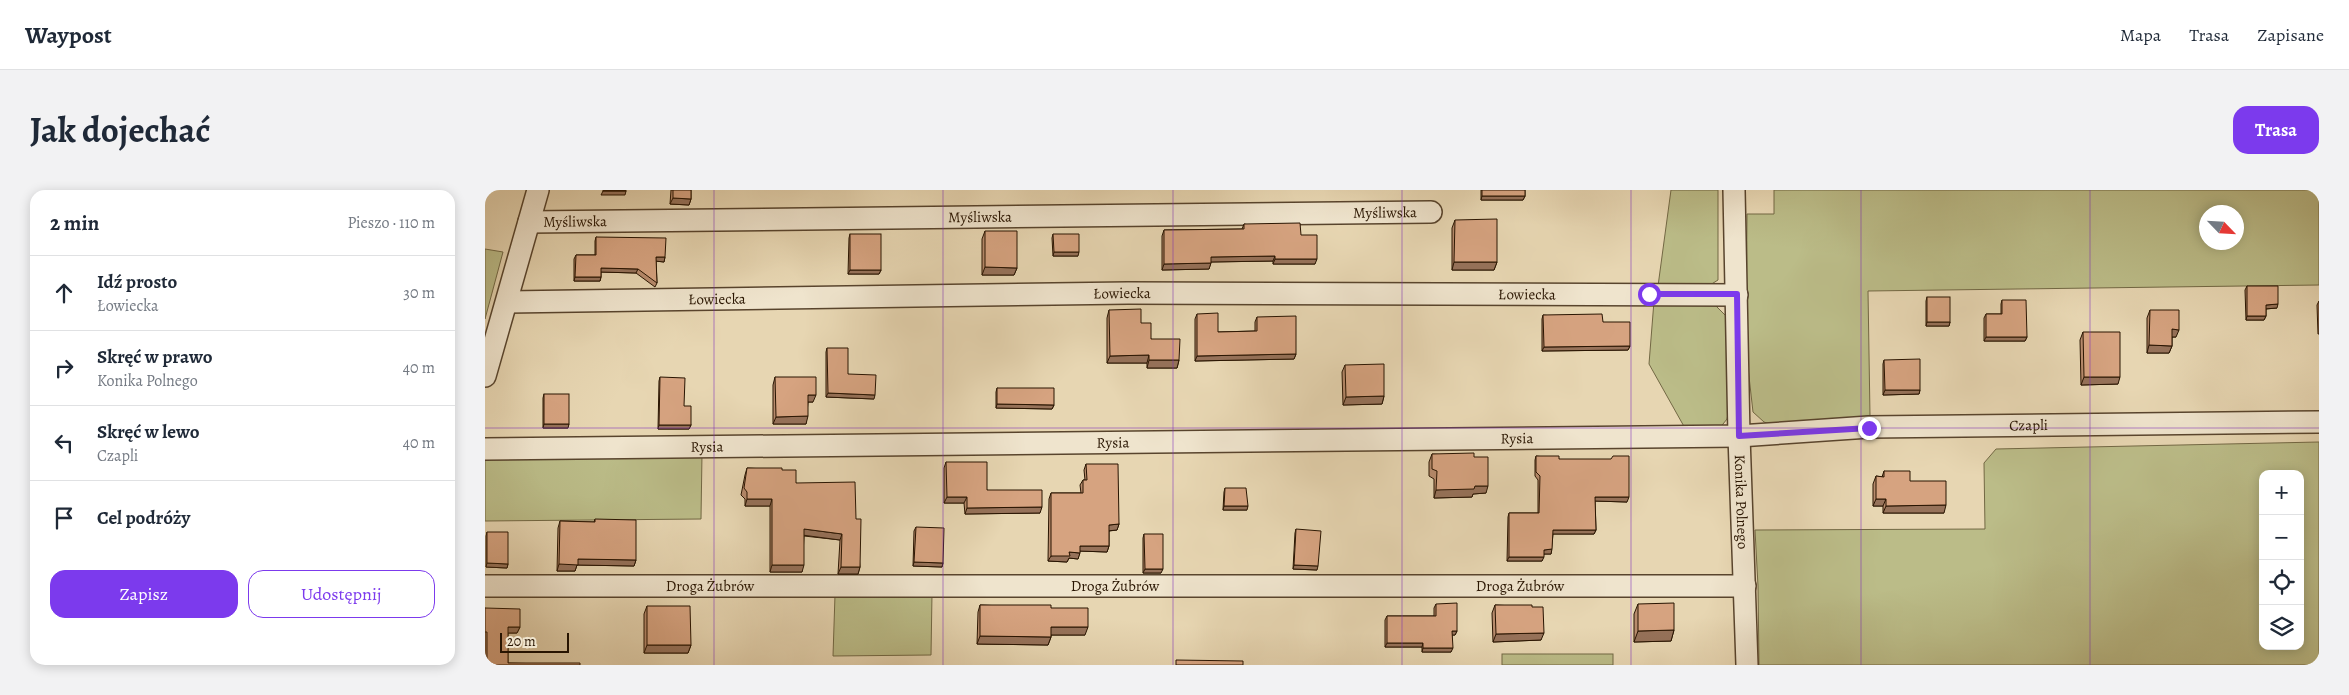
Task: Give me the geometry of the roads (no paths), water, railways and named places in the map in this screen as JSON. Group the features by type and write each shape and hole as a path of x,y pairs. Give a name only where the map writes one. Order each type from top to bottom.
{"street":[{"path":"485,376 538,190"},
{"name":"Konika Polnego","path":"1734,190 1739,436 1747,665"},
{"name":"Myśliwska","path":"529,222 1431,212"},
{"name":"Łowiecka","path":"507,302 1128,293 1737,294"},
{"name":"Czapli","path":"1739,436 1869,428 2319,422"},
{"name":"Rysia","path":"485,449 1739,436"},
{"name":"Droga Żubrów","path":"485,586 1745,586"}]}
